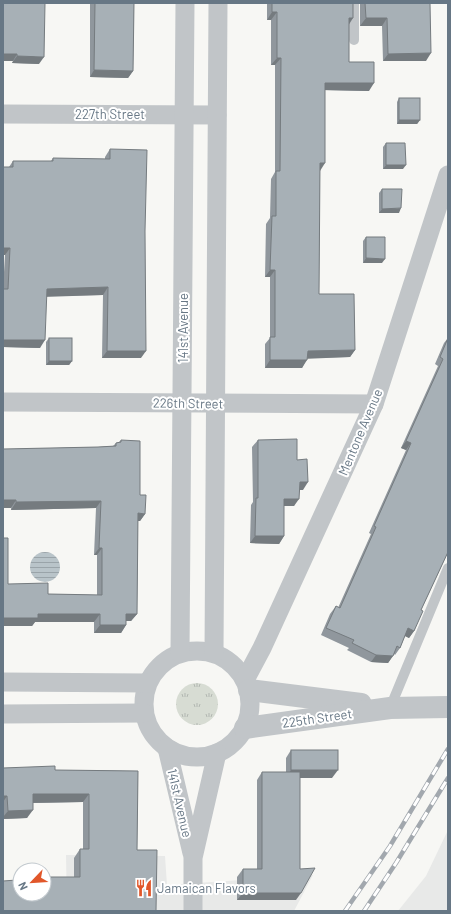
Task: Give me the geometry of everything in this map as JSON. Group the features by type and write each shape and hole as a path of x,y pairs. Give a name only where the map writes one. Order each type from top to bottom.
{"street":[{"name":"141st Avenue","path":"180,653 185,3"},
{"path":"214,653 218,3"},
{"name":"227th Street","path":"3,114 217,114"},
{"name":"Mentone Avenue","path":"247,685 262,648 374,404 448,175"},
{"name":"226th Street","path":"3,402 374,404"},
{"path":"202,650 214,653 228,659 238,668 247,685 251,706 249,719 245,728 234,743 216,754 194,757 180,755 167,748 156,738 148,726 144,713 144,697 147,683 155,670 164,661 180,653 202,650"},
{"path":"3,682 147,683"},
{"name":"225th Street","path":"247,685 390,708"},
{"name":"225th Street","path":"245,728 390,708 448,707"},
{"path":"3,714 144,713"},
{"name":"141st Avenue","path":"167,748 193,858"},
{"name":"141st Avenue","path":"193,911 193,858 216,754"}],"lane":[{"path":"354,3 354,40"},
{"path":"390,708 448,568"}],"shaded area":[{"path":"45,552 51,553 59,561 59,573 51,581 45,582 39,581 31,573 30,567 31,561 39,553"},
{"path":"448,830 448,911 398,911 426,876"},
{"path":"66,855 165,856 167,885 313,875 294,911 67,911"}],"green space":[{"path":"193,683 201,683 209,686 215,692 218,704 215,716 209,722 201,725 193,725 185,722 179,716 176,708 176,700 179,692 185,686"}],"building":[{"path":"3,3 45,3 44,57 3,54"},
{"path":"95,3 134,3 133,71 94,70"},
{"path":"272,3 353,3 353,18 349,18 349,62 374,62 374,83 325,83 325,163 320,163 319,294 354,294 355,350 308,351 307,360 270,360 270,337 275,337 275,270 270,270 272,216 276,216 276,171 280,171 281,58 277,58 277,12 272,12"},
{"path":"365,3 430,3 431,53 388,54 387,18 366,18"},
{"path":"399,98 420,98 420,120 399,120"},
{"path":"386,143 405,143 406,165 386,165"},
{"path":"110,149 147,150 145,231 146,351 107,351 108,287 47,289 45,340 3,340 3,289 8,289 10,248 3,248 3,167 13,167 13,161 53,161 53,158 110,159"},
{"path":"382,189 402,189 401,208 382,209"},
{"path":"366,237 385,237 385,259 366,258"},
{"path":"49,338 72,338 72,361 49,361"},
{"path":"448,338 448,552 421,610 423,611 414,631 408,628 400,648 397,646 393,656 376,655 352,643 354,640 326,628 336,606 340,608 376,527 374,526 411,443 406,441 443,359 440,357"},
{"path":"297,439 297,460 307,459 308,482 300,482 299,499 284,499 284,536 255,536 256,498 258,498 258,440"},
{"path":"121,440 140,441 140,495 146,495 145,514 138,513 137,614 126,614 126,625 100,625 100,614 38,614 38,618 3,618 3,538 8,538 8,584 48,583 48,594 102,595 102,548 99,548 101,501 16,502 16,500 3,500 3,449 116,446 116,443 121,442"},
{"path":"291,750 338,750 338,770 291,770"},
{"path":"55,766 55,770 138,771 137,850 157,850 156,911 3,911 3,881 12,880 12,902 52,902 52,877 80,877 80,849 89,849 89,794 33,794 33,810 8,811 7,796 3,796 3,768"},
{"path":"262,772 300,772 300,869 315,868 301,893 243,893 243,869 262,869"}],"railway":[{"path":"345,911 390,846 448,749"},
{"path":"364,911 396,863 448,778"}],"place":[{"name":"Jamaican Flavors","path":"144,888"}]}
